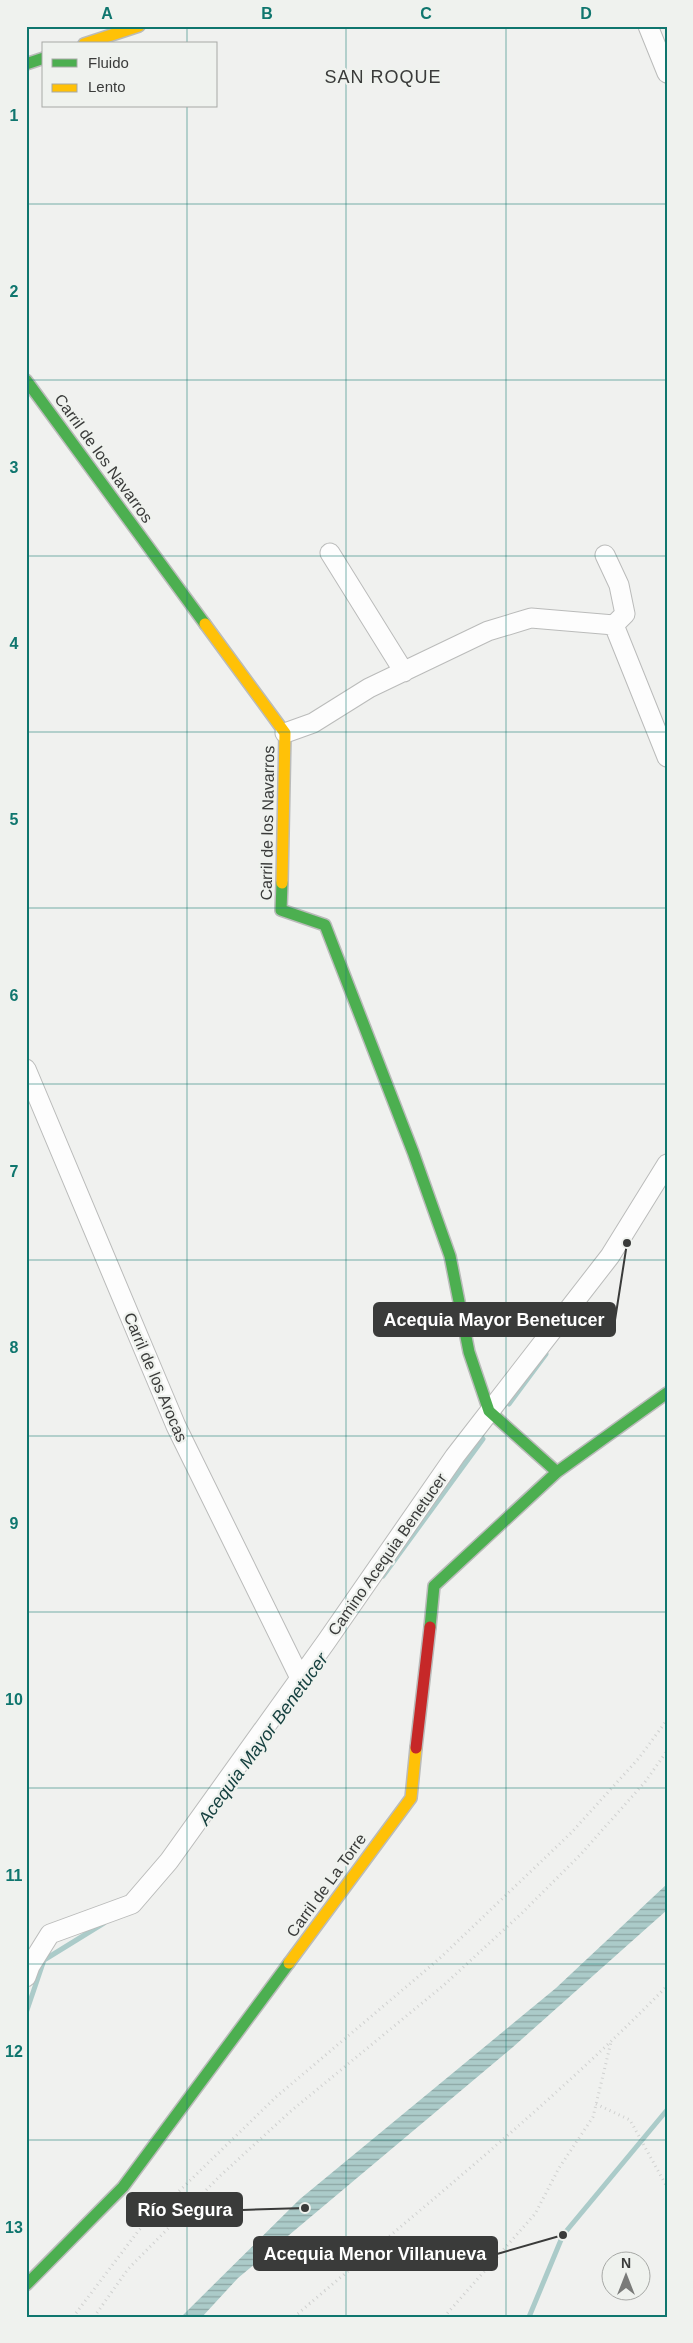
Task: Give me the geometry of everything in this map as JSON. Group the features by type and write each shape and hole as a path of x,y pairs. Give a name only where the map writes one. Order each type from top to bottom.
{"street":[{"path":"90,42 139,26"},
{"path":"648,26 667,73"},
{"path":"26,64 42,59"},
{"name":"Carril de los Navarros","path":"26,380 285,733 281,910 325,925 413,1152 450,1256 469,1352 489,1411 557,1472"},
{"path":"330,553 404,672"},
{"path":"605,555 619,585 624,614 614,625"},
{"path":"285,733 313,723 369,688 488,631 531,618 614,625"},
{"path":"614,625 667,757"},
{"name":"Carril de los Arocas","path":"26,1069 32,1101 176,1426 300,1678"},
{"name":"Camino Acequia Benetucer","path":"26,1978 30,1966 50,1934 132,1904 169,1861 455,1456 610,1256 667,1164"},
{"name":"Carril de La Torre","path":"26,2285 123,2188 411,1798 434,1586 557,1472 667,1392"}],"path":[{"path":"73,2317 139,2230 276,2097 439,1959 571,1833 639,1758 667,1720"},
{"path":"94,2317 128,2269 220,2176 290,2111 444,1985 522,1913 581,1854 645,1782 667,1751"},
{"path":"294,2317 518,2125 611,2041 667,1986"},
{"path":"444,2317 535,2214 559,2168 593,2117 611,2041"},
{"path":"596,2104 630,2120 667,2187"}],"water":[{"path":"667,1884 667,1910 513,2047 238,2278 202,2317 181,2317 300,2199 556,1988"}],"waterway":[{"name":"Acequia Mayor Benetucer","path":"509,1404 546,1354"},
{"name":"Acequia Mayor Benetucer","path":"383,1576 483,1439"},
{"name":"Acequia Mayor Benetucer","path":"26,2013 44,1960 104,1923"},
{"path":"529,2317 563,2235 667,2110"}],"traffic: fast":[{"path":"26,64 42,59"},
{"path":"26,380 205,624"},
{"path":"282,883 281,910 325,925 413,1152 450,1256 469,1352 489,1411 557,1472"},
{"path":"430,1627 434,1586 557,1472 667,1393"},
{"path":"26,2285 123,2187 289,1963"}],"traffic: slow":[{"path":"90,42 139,26"},
{"path":"205,624 285,733 282,883"},
{"path":"289,1963 411,1798 416,1748"}],"traffic: jam":[{"path":"416,1748 430,1627"}],"place":[{"name":"Acequia Mayor Benetucer","path":"627,1243"},
{"name":"Río Segura","path":"305,2208"},
{"name":"Acequia Menor Villanueva","path":"563,2235"}],"district":[{"name":"SAN ROQUE","path":"383,77"}]}
